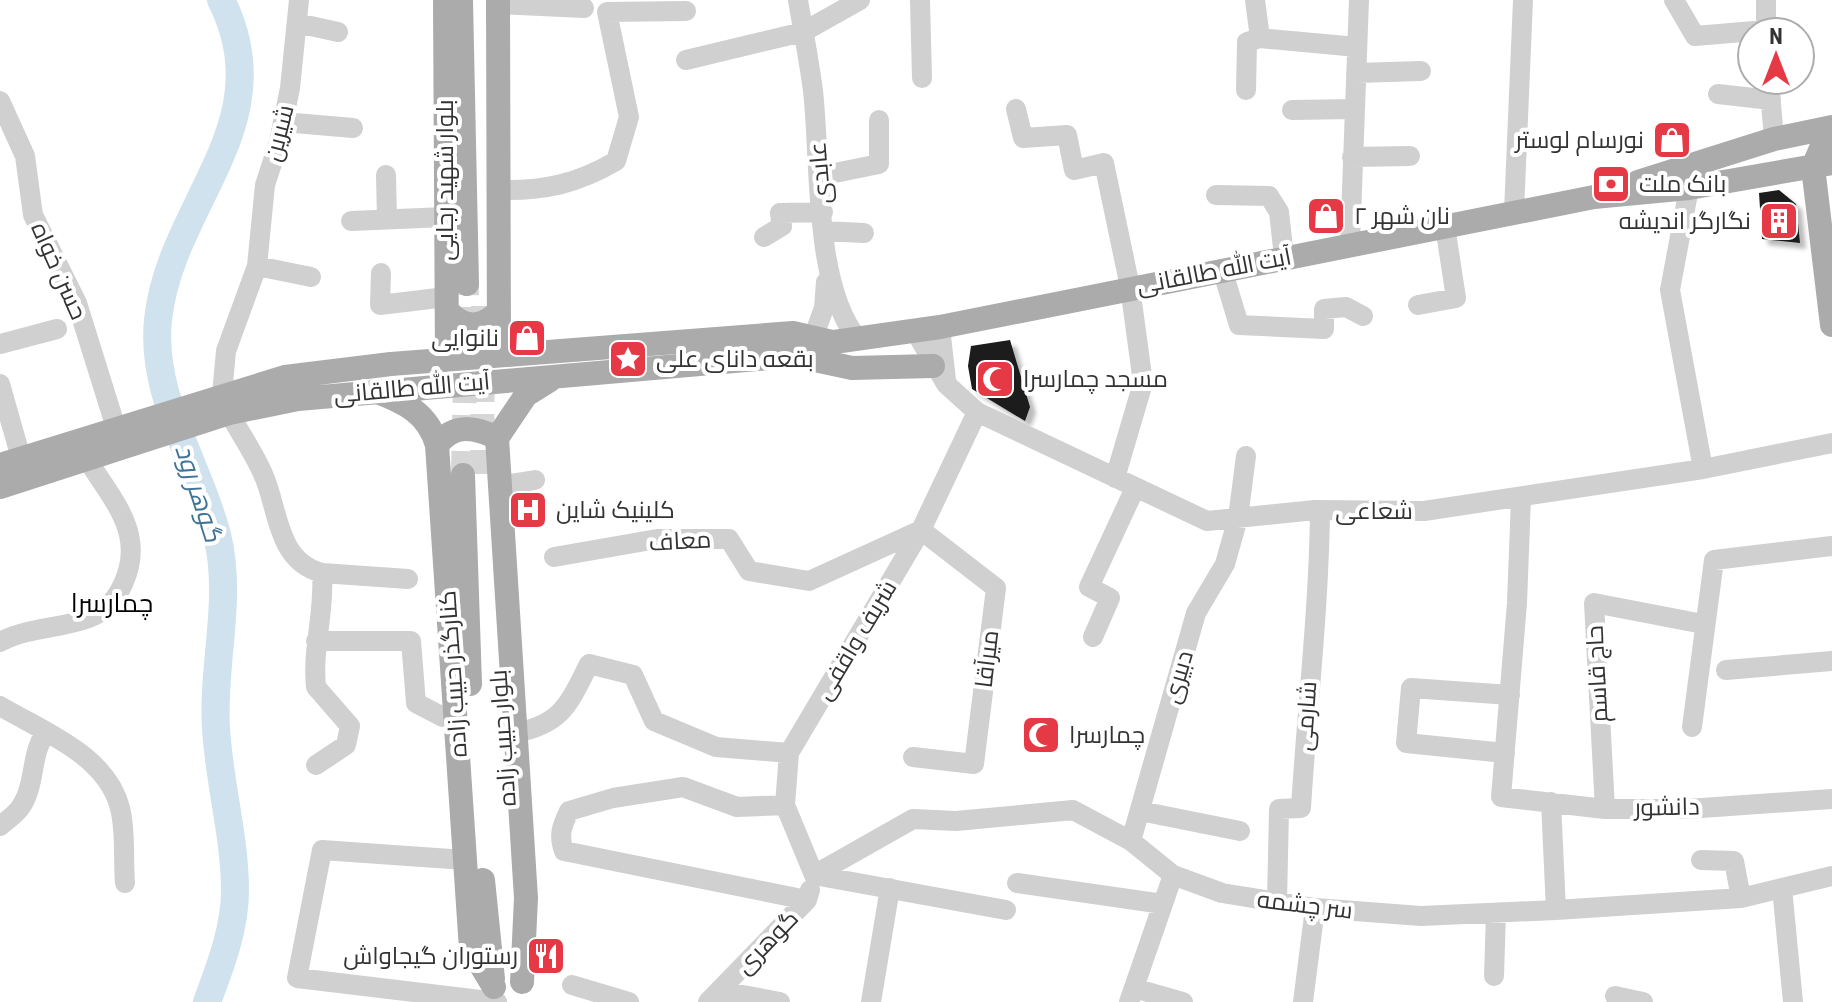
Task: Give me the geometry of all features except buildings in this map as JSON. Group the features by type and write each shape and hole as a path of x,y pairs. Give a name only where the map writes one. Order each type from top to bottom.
{"main road":[{"name":"بلوار شهید رجایی","path":"445,0 445,217 461,294"},
{"name":"بلوار شهید رجایی","path":"461,0 461,294"},
{"name":"بلوار شهید رجایی","path":"447,360 461,294 493,1"},
{"path":"493,1 499,190 499,355"},
{"name":"آیت الله طالقانی","path":"1594,197 1774,139 1832,127"},
{"path":"1832,144 1822,146 1832,325"},
{"name":"آیت الله طالقانی","path":"225,402 298,399 373,390 552,378 793,356 835,340 940,327 1594,197 1689,188 1822,165"},
{"path":"461,294 456,321 472,325 490,321 499,311"},
{"name":"آیت الله طالقانی","path":"10,461 119,434 225,402 285,377 499,355 793,333 835,340"},
{"path":"675,342 678,367"},
{"path":"793,356 852,368 940,375"},
{"path":"524,992 526,898 515,733 482,478 497,438 526,395 552,378"},
{"name":"کنارگذر حبیب زاده","path":"373,390 420,413 433,430 437,445 471,949 496,997"},
{"path":"437,445 454,430 467,428 497,438"},
{"name":"آیت الله طالقانی","path":"0,487 87,459 119,434"},
{"name":"بلوار حبیب زاده","path":"482,478 524,992"},
{"name":"بلوار حبیب زاده","path":"482,478 471,696 496,997"}],"street":[{"name":"شیرین","path":"225,402 226,351 257,266 265,185 283,122 299,0"},
{"name":"عابدی","path":"798,0 820,176 827,262 836,304 835,340"},
{"path":"686,60 803,32 860,0"},
{"path":"920,0 922,78"},
{"path":"1255,0 1260,38"},
{"path":"1350,244 1359,0"},
{"path":"1514,212 1523,0"},
{"path":"1674,0 1695,36 1736,33"},
{"path":"493,1 584,8"},
{"path":"499,190 536,191 567,185 616,161 629,117 607,12 686,11"},
{"path":"297,23 338,32"},
{"path":"1246,90 1247,42 1260,38 1357,47"},
{"path":"1356,73 1421,71"},
{"path":"1718,94 1736,93"},
{"path":"1770,96 1774,139"},
{"name":"حسن خواه","path":"2,108 25,156 33,215 77,303 119,434"},
{"path":"1016,109 1023,138 1067,135 1074,170 1104,163 1130,287 1143,383 1115,478"},
{"path":"1292,110 1354,109"},
{"path":"820,176 879,164 879,120"},
{"path":"283,122 353,128"},
{"path":"1352,157 1410,156"},
{"path":"386,175 387,220"},
{"path":"1689,188 1670,290 1703,469"},
{"path":"1216,195 1269,196 1279,212 1284,257"},
{"path":"764,237 782,226 780,213 864,233"},
{"path":"351,221 445,217"},
{"path":"1418,305 1456,298 1445,226"},
{"path":"827,262 824,308 835,340"},
{"path":"257,266 311,277"},
{"path":"1222,269 1239,325 1324,329 1324,309 1346,307 1363,316"},
{"path":"381,273 380,305 461,294"},
{"path":"940,327 940,375"},
{"path":"0,344 57,329"},
{"path":"915,331 940,375"},
{"name":"شعاعی","path":"940,375 977,412 1207,521 1320,510 1424,511 1703,469 1832,443"},
{"path":"0,384 10,461"},
{"path":"225,402 264,477 272,510 293,554 312,570 322,573 408,579"},
{"name":"شریف واقفی","path":"814,875 785,805 789,753 921,530 977,412"},
{"name":"دبیری","path":"1131,841 1196,613 1225,564 1238,518 1246,456"},
{"path":"0,642 16,633 91,617 112,601 126,581 130,536 120,511 87,459"},
{"path":"482,478 535,480"},
{"path":"1093,637 1110,598 1089,587 1135,488"},
{"path":"1510,695 1411,688 1406,743 1505,753 1510,695 1521,498"},
{"name":"شارمی","path":"1277,902 1279,809 1301,808 1310,665 1319,587 1320,510"},
{"name":"معاف","path":"554,557 657,539 729,539 749,571 809,581 921,530"},
{"name":"میرآقا","path":"913,757 974,764 996,588 921,530"},
{"path":"1692,727 1703,624 1714,560 1832,546"},
{"path":"316,765 346,745 350,726 316,687 316,641 324,601 322,573"},
{"name":"حاج قاسم","path":"1605,809 1594,603 1703,624"},
{"path":"316,641 411,641 416,703 443,717"},
{"path":"1726,670 1832,661"},
{"path":"515,733 543,727 568,706 589,664 633,675 654,721 716,747 789,753"},
{"path":"0,706 84,755 109,783 120,808 125,883"},
{"path":"0,826 20,808 31,780 35,748 45,733"},
{"name":"دانشور","path":"1505,753 1501,797 1605,809 1687,809 1832,799"},
{"path":"785,805 737,807 683,787 613,798 569,811 559,832 564,851 807,900"},
{"path":"1551,802 1556,910"},
{"name":"سر چشمه","path":"814,875 913,819 956,821 1073,810 1131,841 1173,875 1222,893 1315,908 1421,916 1556,910 1741,898 1832,876"},
{"path":"1140,811 1240,831"},
{"path":"465,860 322,850 297,978 496,997"},
{"path":"1701,860 1734,861 1741,898"},
{"path":"814,875 1006,910"},
{"name":"گوهری","path":"714,996 807,900 814,875"},
{"path":"1173,875 1131,995 1183,1002"},
{"path":"1017,883 1163,904"},
{"path":"871,1002 890,888"},
{"path":"1782,888 1793,1002"},
{"path":"1303,1002 1315,908"},
{"path":"1494,976 1496,913"},
{"path":"572,985 629,1002"},
{"path":"714,996 780,1002"},
{"path":"1615,996 1643,1002"}],"waterway":[{"name":"گوهر رود","path":"207,1002 230,934 235,891 216,728 223,583 217,535 161,376 158,320 167,278 182,238 218,163 232,125 239,86 237,45 221,0"}],"tunnel":[{"path":"463,475 467,284"},
{"path":"482,474 483,305"}],"place":[{"name":"نورسام لوستر","path":"1672,140"},
{"name":"بانک ملت","path":"1611,184"},
{"name":"نان شهر ۲","path":"1326,216"},
{"name":"نگارگر اندیشه","path":"1779,221"},
{"name":"نانوایی","path":"527,338"},
{"name":"بقعه دانای علی","path":"628,359"},
{"name":"مسجد چمارسرا","path":"995,379"},
{"name":"کلینیک شاین","path":"528,510"},
{"name":"چمارسرا","path":"1041,735"},
{"name":"رستوران گیجاواش","path":"546,956"}],"district":[{"name":"چمارسرا","path":"112,603"}]}
